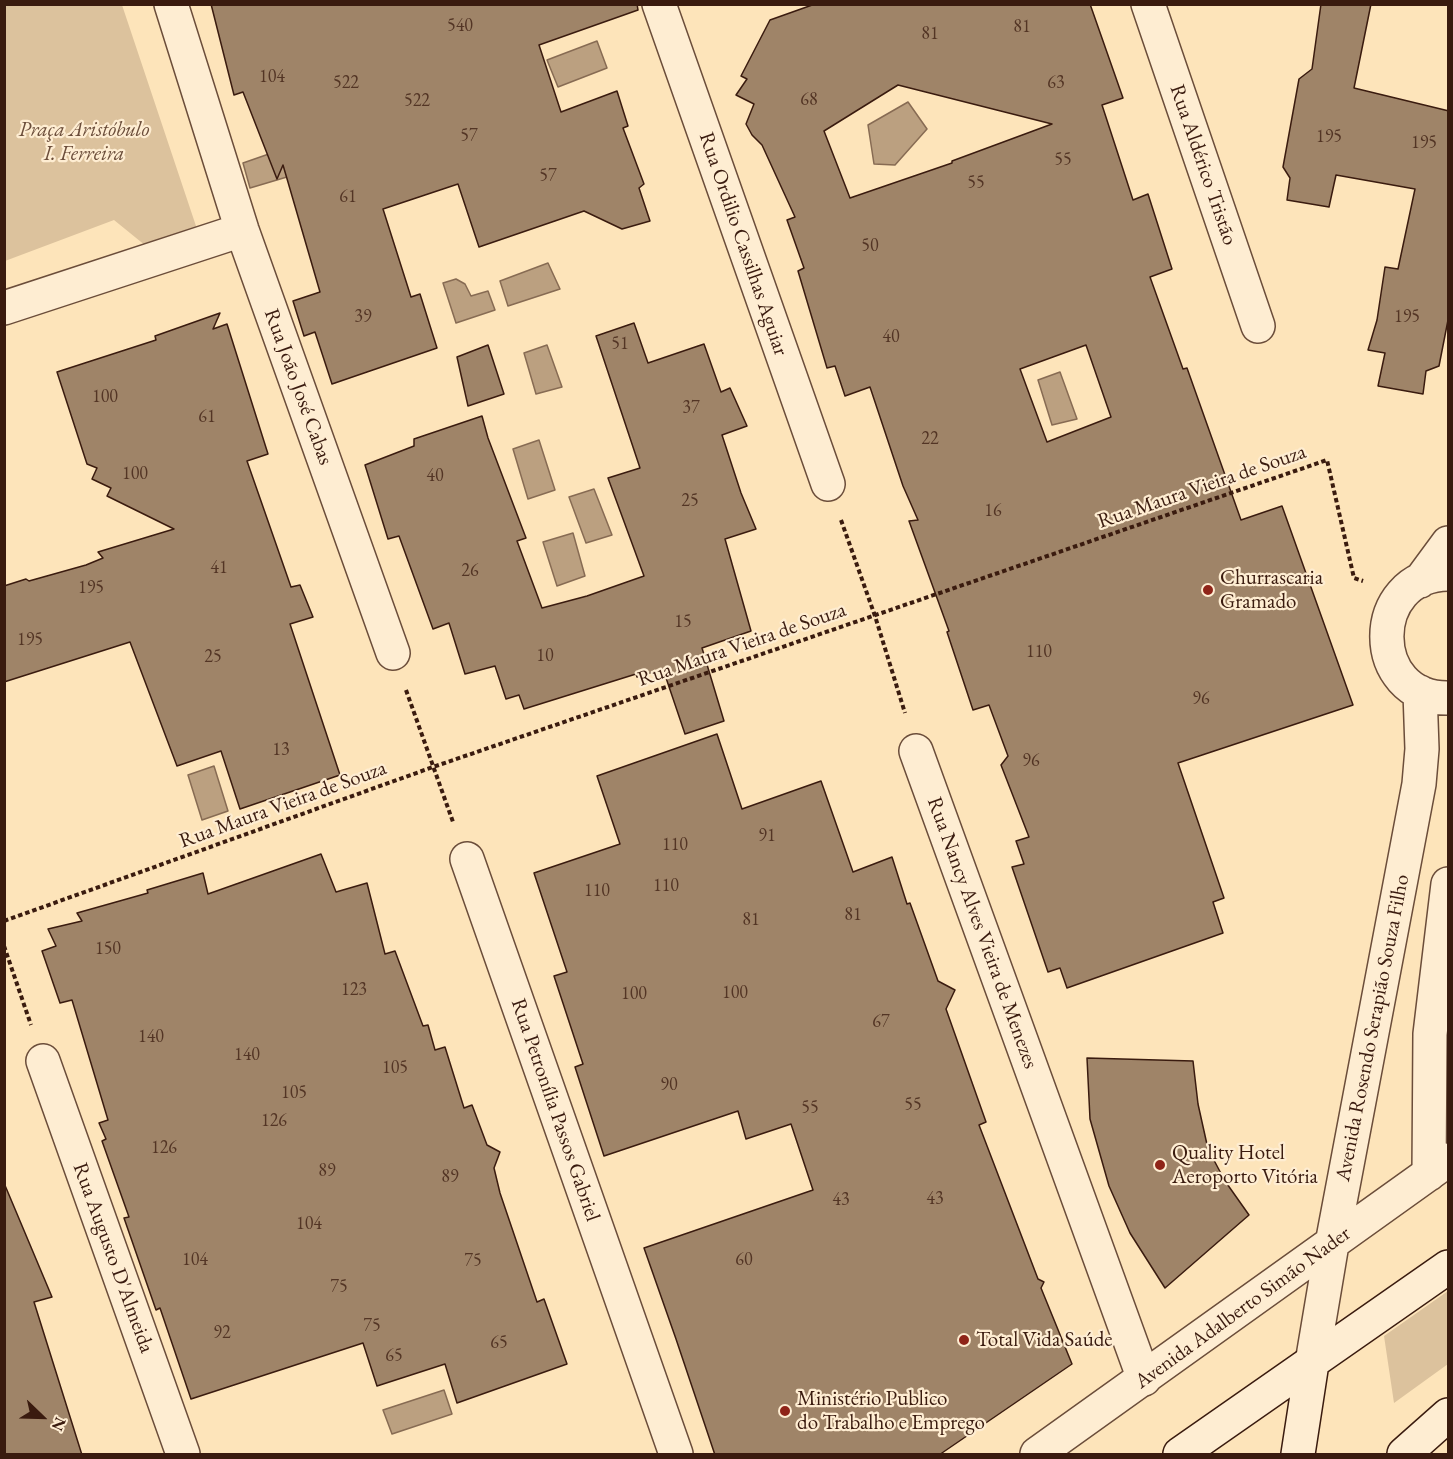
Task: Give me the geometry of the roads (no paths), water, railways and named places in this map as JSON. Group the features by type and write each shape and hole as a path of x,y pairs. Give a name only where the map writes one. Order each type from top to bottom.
{"street":[{"name":"Rua João José Cabas","path":"171,4 242,230 393,653"},
{"name":"Rua Ordilio Cassilhas Aguiar","path":"659,4 828,484"},
{"name":"Rua Aldérico Tristão","path":"1148,4 1258,326"},
{"path":"4,308 242,230"},
{"path":"1434,695 1404,680 1392,664 1386,646 1386,626 1393,608 1424,582 1449,543"},
{"name":"Avenida Rosendo Serapião Souza Filho","path":"1298,1455 1332,1244 1419,784 1422,749 1434,695"},
{"name":"Rua Nancy Alves Vieira de Menezes","path":"916,751 1144,1379"},
{"name":"Rua Petronília Passos Gabriel","path":"467,859 676,1455"},
{"path":"1439,1167 1430,1034 1449,884"},
{"name":"Rua Augusto D'Almeida","path":"43,1061 183,1455"},
{"name":"Avenida Adalberto Simão Nader","path":"1037,1455 1439,1167"},
{"path":"1180,1455 1449,1267"},
{"path":"1404,1455 1449,1415"}],"place":[{"name":"Churrascaria Gramado","path":"1208,590"},
{"name":"Quality Hotel Aeroporto Vitória","path":"1160,1165"},
{"name":"Total Vida Saúde","path":"964,1340"},
{"name":"Ministério Publico do Trabalho e Emprego","path":"785,1411"}],"park label":[{"name":"Praça Aristóbulo I. Ferreira","path":"84,142"}]}
